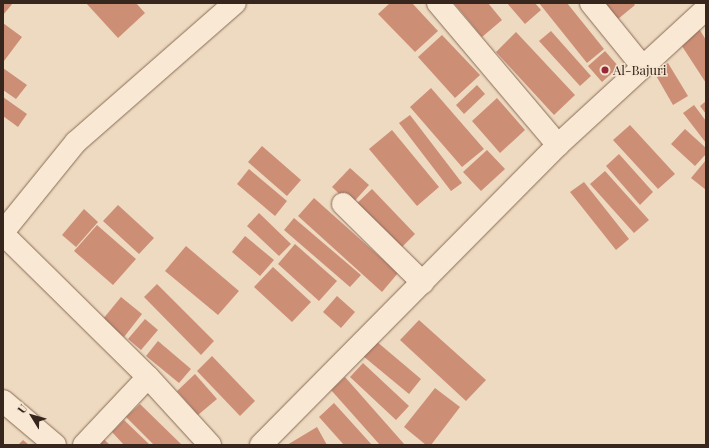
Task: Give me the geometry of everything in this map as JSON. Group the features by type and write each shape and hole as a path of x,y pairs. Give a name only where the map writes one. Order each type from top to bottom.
{"street":[{"path":"210,445 148,377 3,233 76,142 235,3"},
{"path":"438,3 558,145"},
{"path":"591,3 642,66"},
{"path":"261,445 558,145 642,66 706,9"},
{"path":"343,204 423,283"},
{"path":"84,445 148,377"},
{"path":"3,401 54,445"}],"building":[{"path":"3,3 13,3 3,15"},
{"path":"86,3 136,3 145,13 118,38"},
{"path":"390,3 412,3 438,31 415,52 378,14"},
{"path":"454,3 488,3 502,20 482,37"},
{"path":"507,3 535,3 541,10 525,24"},
{"path":"539,3 567,3 604,49 587,63"},
{"path":"595,3 633,3 635,5 612,24"},
{"path":"3,23 22,37 4,61 3,60"},
{"path":"698,27 706,40 706,83 678,40"},
{"path":"551,31 591,76 580,86 539,41"},
{"path":"516,32 575,95 554,115 496,52"},
{"path":"442,35 480,75 455,98 418,57"},
{"path":"605,51 619,67 602,82 588,66"},
{"path":"668,63 688,96 673,105 654,72"},
{"path":"3,68 27,85 16,99 3,90"},
{"path":"477,85 485,94 464,114 456,105"},
{"path":"431,88 484,149 462,167 410,107"},
{"path":"3,97 27,114 18,127 3,116"},
{"path":"497,98 525,130 500,153 472,121"},
{"path":"706,101 706,114 700,106"},
{"path":"694,105 706,121 706,143 683,113"},
{"path":"410,115 462,183 451,191 399,123"},
{"path":"630,125 675,174 658,189 613,140"},
{"path":"685,129 706,148 706,154 695,166 671,144"},
{"path":"392,130 439,187 417,206 369,149"},
{"path":"262,146 301,180 287,196 248,162"},
{"path":"487,150 505,169 481,191 463,172"},
{"path":"619,154 653,192 640,205 606,166"},
{"path":"706,160 706,190 691,178"},
{"path":"350,168 369,185 351,205 332,187"},
{"path":"249,169 287,201 275,216 237,184"},
{"path":"605,171 649,220 634,233 590,184"},
{"path":"584,182 629,239 616,250 570,192"},
{"path":"372,189 415,234 396,253 352,208"},
{"path":"314,198 398,273 382,292 298,216"},
{"path":"118,205 154,238 139,254 103,221"},
{"path":"84,209 98,222 76,247 62,235"},
{"path":"259,213 291,244 279,256 247,226"},
{"path":"294,218 361,275 350,287 284,230"},
{"path":"97,225 136,259 113,285 74,251"},
{"path":"245,236 274,260 260,276 232,252"},
{"path":"295,244 337,281 319,301 278,264"},
{"path":"186,246 239,291 218,315 165,271"},
{"path":"273,267 311,302 292,322 254,287"},
{"path":"157,284 214,341 201,355 144,297"},
{"path":"337,296 355,312 341,328 323,312"},
{"path":"121,297 142,314 124,337 103,319"},
{"path":"145,319 158,330 141,350 128,339"},
{"path":"419,320 486,380 466,401 400,340"},
{"path":"158,341 191,369 179,383 146,356"},
{"path":"376,341 421,379 409,394 363,356"},
{"path":"212,356 255,401 240,416 197,371"},
{"path":"363,363 409,406 396,420 350,377"},
{"path":"195,374 217,399 198,415 177,391"},
{"path":"345,377 405,445 380,445 331,390"},
{"path":"435,388 460,407 431,445 426,445 404,427"},
{"path":"334,403 372,445 344,445 319,417"},
{"path":"140,404 182,445 154,445 126,417"},
{"path":"124,420 150,445 124,445 112,432"},
{"path":"317,427 327,445 287,445"},
{"path":"97,433 110,445 86,445"},
{"path":"23,440 29,445 18,445"}],"place":[{"name":"Al-Bajuri","path":"605,70"}]}
